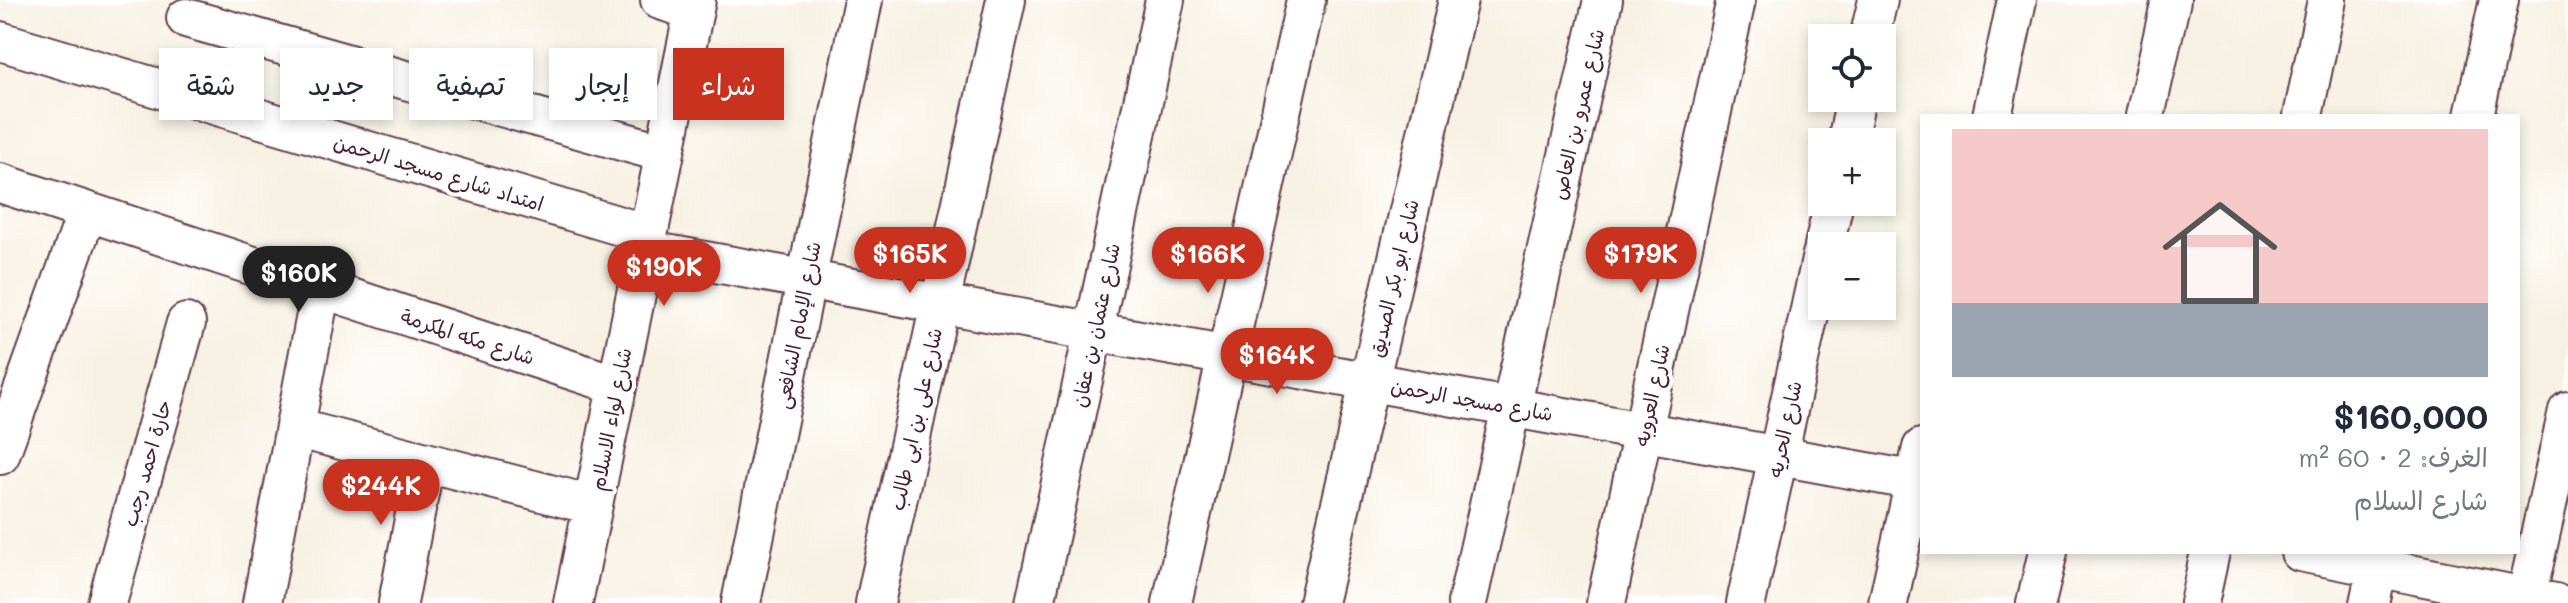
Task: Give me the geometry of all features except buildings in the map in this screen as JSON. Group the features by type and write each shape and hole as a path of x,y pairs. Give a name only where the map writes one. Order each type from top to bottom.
{"street":[{"name":"شارع الإمام الشافعى","path":"741,603 863,0"},
{"name":"شارع على بن ابى طالب","path":"875,603 1006,0"},
{"name":"شارع عثمان بن عفان","path":"1035,603 1165,0"},
{"path":"1172,603 1306,0"},
{"name":"شارع ابو بكر الصديق","path":"1318,603 1458,0"},
{"name":"شارع عمرو بن العاص","path":"1467,603 1603,0"},
{"name":"شارع العروبه","path":"1606,603 1736,0"},
{"path":"1872,24 1878,0"},
{"path":"1992,114 2017,0"},
{"path":"2145,114 2171,0"},
{"path":"2303,114 2327,0"},
{"path":"2474,114 2499,0"},
{"name":"شارع لواء الاسلام","path":"573,603 664,153 683,4"},
{"path":"186,18 664,153"},
{"name":"امتداد شارع مسجد الرحمن","path":"0,41 646,242"},
{"name":"شارع مكه المكرمة","path":"0,183 617,385"},
{"path":"0,455 87,212"},
{"name":"شارع مسجد الرحمن","path":"646,242 806,282 940,306 1778,455 1920,470"},
{"path":"262,603 321,288"},
{"name":"شارع الحريه","path":"1746,603 1808,319"},
{"name":"حارة احمد رجب","path":"107,603 186,323"},
{"path":"2322,554 2378,559 2535,601 2568,411"},
{"path":"295,428 592,505"},
{"path":"398,603 425,462"},
{"path":"1888,603 1920,470"},
{"path":"2036,603 2048,554"},
{"path":"2199,603 2210,554"},
{"path":"2369,603 2378,559"}]}
